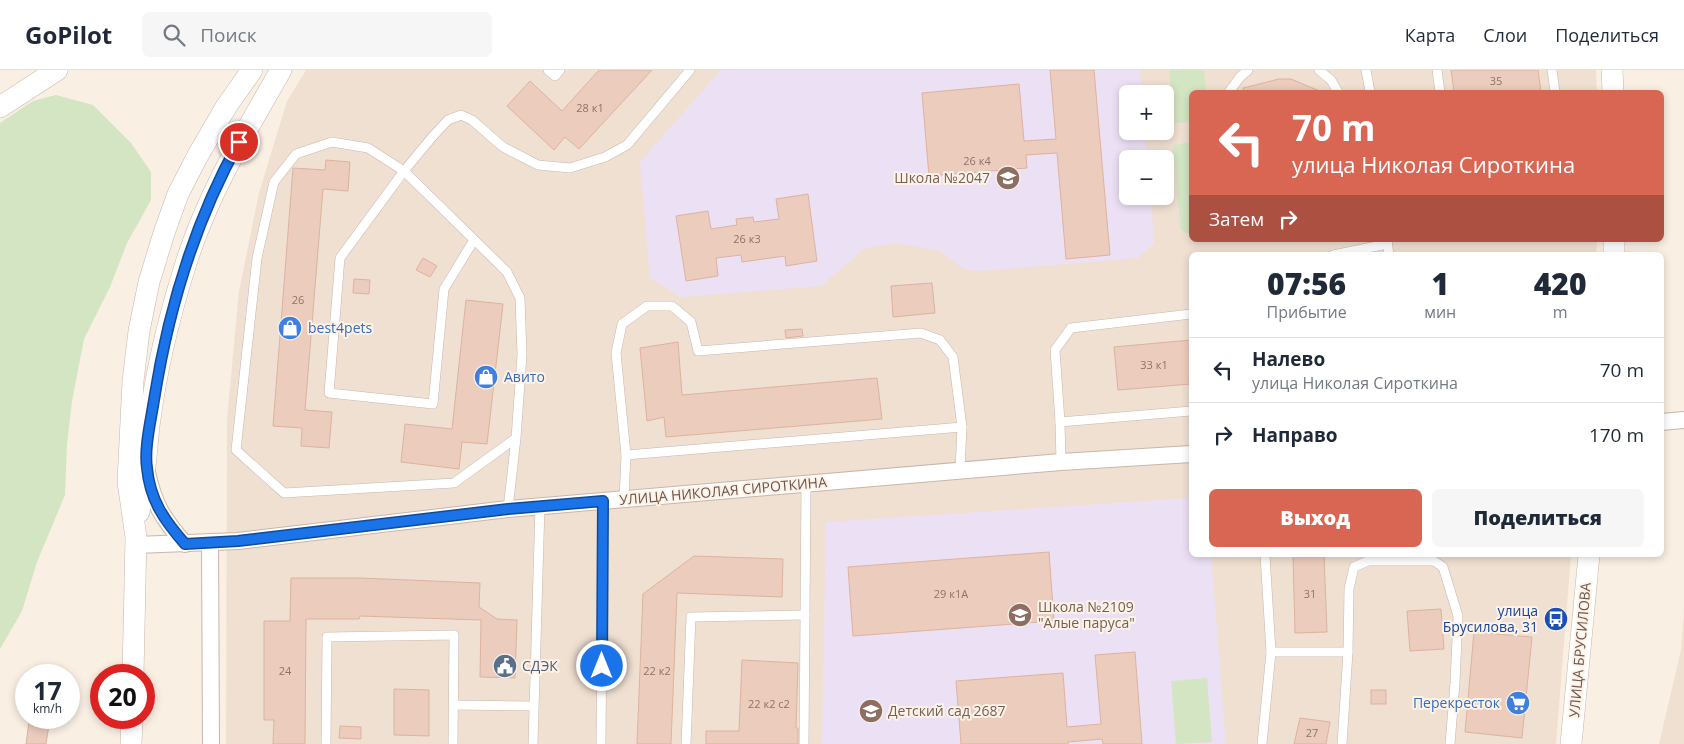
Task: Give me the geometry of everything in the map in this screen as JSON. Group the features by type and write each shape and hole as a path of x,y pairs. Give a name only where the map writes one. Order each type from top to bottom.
{"street":[{"path":"0,107 57,70"},
{"path":"136,541 128,482 132,397 139,331 149,282 178,194 226,107 252,70"},
{"path":"1612,70 1613,90"},
{"path":"133,664 136,541 146,466 149,426 172,314 188,258 206,210 234,152 278,72"},
{"path":"1664,422 1684,420"},
{"name":"УЛИЦА НИКОЛАЯ СИРОТКИНА","path":"136,541 185,544 238,541 540,506 960,470 1189,454"},
{"path":"146,466 151,490 160,512 185,544"},
{"path":"210,542 211,744"},
{"name":"УЛИЦА БРУСИЛОВА","path":"1571,744 1589,557"},
{"path":"131,744 132,729"}],"lane":[{"path":"548,70 555,76 560,70"},
{"path":"474,240 444,289 433,404 329,393 340,258 404,171 448,120 461,115 472,120 503,147 538,164 570,168 605,157 627,145 690,70"},
{"path":"1230,90 1248,70"},
{"path":"1319,70 1331,80 1337,90"},
{"path":"1366,70 1370,90"},
{"path":"1437,70 1440,90"},
{"path":"1552,70 1555,90"},
{"path":"508,509 516,438 522,355 520,298 507,272 404,171 368,148 332,142 296,154 274,182 257,258 236,450 284,493 454,483 516,438"},
{"path":"1345,252 1387,242"},
{"path":"624,500 626,454 616,352 622,324 647,306 672,306 691,322 698,351 921,333 940,340 953,357 962,427 960,470"},
{"path":"1061,462 1055,350 1071,328 1189,314"},
{"path":"1060,422 1189,411"},
{"path":"626,454 962,427"},
{"path":"804,744 806,484"},
{"path":"601,744 603,501"},
{"path":"533,744 540,506"},
{"path":"1262,744 1272,652 1265,557"},
{"path":"1342,744 1348,652 1349,589 1354,567 1368,562 1434,561 1443,567 1458,616 1450,744"},
{"path":"686,744 691,617 805,615"},
{"path":"326,744 327,637 454,635 454,744"},
{"path":"1272,652 1348,652"},
{"path":"454,706 533,706"}],"shaded area":[{"path":"306,70 1596,70 1597,90 1189,90 1189,242 1597,242 1596,252 1189,252 1189,557 1571,557 1556,744 226,744 227,419 239,291 259,193 287,101"},
{"path":"721,70 1140,70 1141,85 1119,85 1119,140 1146,140 1147,150 1119,150 1119,205 1152,205 1154,243 1138,258 981,271 966,270 940,251 895,243 864,249 821,286 681,297 650,278 640,162"},
{"name":"Школа №2109 \"Алые паруса\"","path":"1189,498 1189,557 1211,557 1226,744 822,744 826,522"},
{"path":"1684,611 1684,744 1659,744 1681,650"}],"green space":[{"path":"1169,70 1204,70 1206,90 1189,90 1189,122 1174,123 1174,85 1170,85"},
{"path":"56,95 93,105 131,143 151,172 151,200 127,243 110,287 84,339 72,401 67,444 65,495 37,562 22,611 0,649 0,123 33,101"},
{"path":"1189,142 1189,233 1181,230 1180,226 1174,145"},
{"path":"1207,678 1212,742 1176,744 1171,681"}],"building":[{"path":"599,70 652,70 579,149 565,137 554,150 507,106 530,81 562,111"},
{"path":"1050,70 1094,70 1110,255 1066,259 1057,153 1026,155 1027,168 929,176 922,93 1019,84 1024,141 1056,139"},
{"path":"1451,70 1538,70 1541,90 1454,90"},
{"path":"1279,79 1291,79 1317,90 1244,90 1243,88"},
{"path":"326,160 350,162 348,191 323,189 305,410 332,412 329,448 301,446 302,428 273,426 293,168 325,170"},
{"path":"808,194 817,261 786,266 785,256 742,262 741,255 716,258 718,276 686,281 676,216 708,211 711,229 737,225 736,219 753,217 754,222 779,219 776,199"},
{"path":"423,258 437,266 430,277 416,270"},
{"path":"354,279 370,280 369,294 353,293"},
{"path":"932,283 935,313 893,317 891,286"},
{"path":"466,300 503,304 487,444 462,442 459,469 401,462 405,424 452,429"},
{"path":"802,329 803,336 786,338 785,330"},
{"path":"1189,340 1189,384 1118,390 1114,347"},
{"path":"678,342 682,395 877,378 882,419 666,437 664,417 647,421 640,348"},
{"path":"1049,552 1054,621 853,636 848,567"},
{"path":"694,556 783,559 782,597 677,593 671,744 637,744 643,594"},
{"path":"1293,557 1324,557 1327,632 1295,633"},
{"path":"291,578 360,578 480,583 479,607 497,619 517,620 515,678 480,677 481,620 360,616 359,619 306,619 305,744 273,744 274,720 264,720 264,621 290,621"},
{"path":"1441,609 1444,649 1410,651 1407,611"},
{"path":"1474,632 1532,637 1522,738 1465,732"},
{"path":"1135,652 1142,744 1103,744 1102,739 1068,742 1068,744 961,744 956,681 1063,673 1067,727 1101,724 1095,655"},
{"path":"742,660 798,663 796,728 798,728 798,744 706,744 706,731 739,731"},
{"path":"394,689 429,690 429,736 394,735"},
{"path":"1371,690 1386,690 1386,704 1371,704"},
{"path":"1300,718 1330,722 1326,744 1294,744"},
{"path":"340,726 361,727 361,739 339,738"},
{"path":"28,729 48,729 46,744 26,744"}],"place":[{"name":"Школа №2047","path":"1008,178"},
{"name":"best4pets","path":"290,328"},
{"name":"Авито","path":"486,377"},
{"name":"Школа №2109 \"Алые паруса\"","path":"1020,615"},
{"name":"улица Брусилова, 31","path":"1556,619"},
{"name":"СДЭК","path":"505,666"},
{"name":"Перекресток","path":"1518,703"},
{"name":"Детский сад 2687","path":"871,711"}],"route":[{"path":"239,142 206,210 188,258 172,314 157,381 149,426 146,466 151,490 160,512 169,526 185,544 238,541 508,509 603,501 602,666"}]}
